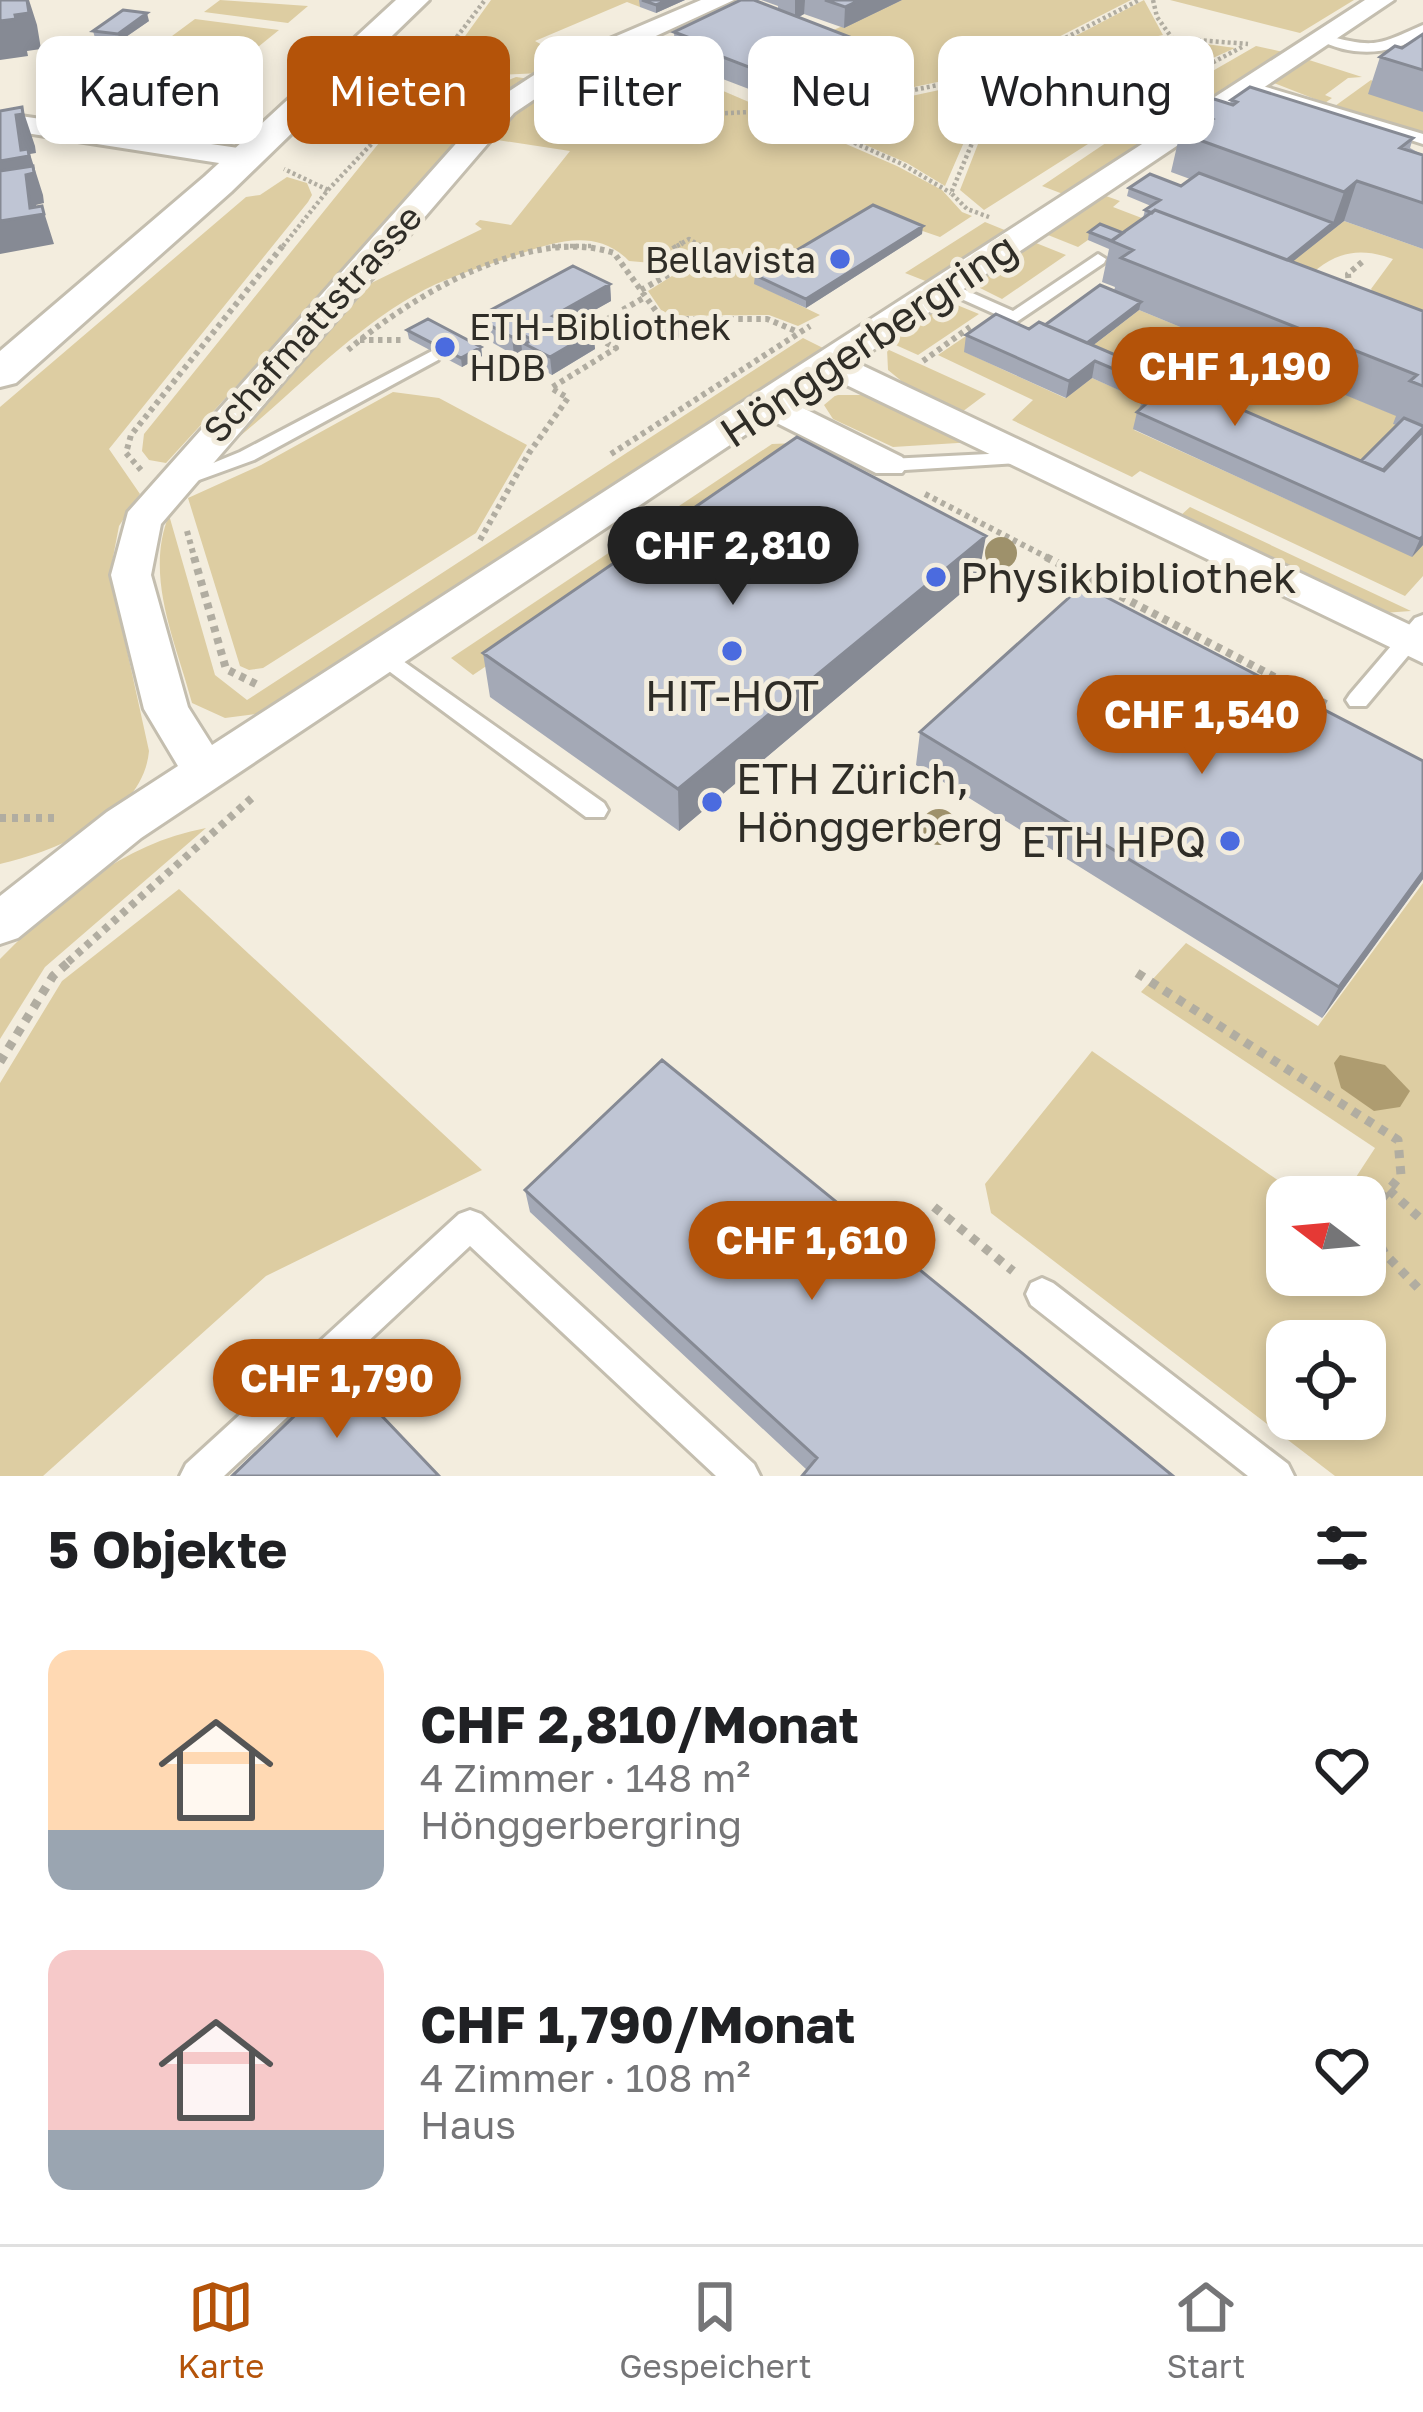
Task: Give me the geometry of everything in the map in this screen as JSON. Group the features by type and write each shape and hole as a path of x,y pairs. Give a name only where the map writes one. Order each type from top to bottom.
{"street":[{"path":"0,374 245,158 414,0"},
{"name":"Schafmattstrasse","path":"640,36 722,0"},
{"name":"Hönggerbergring","path":"5,914 124,825 946,288 1266,89 1324,39 1382,0"},
{"name":"Schafmattstrasse","path":"207,775 166,710 131,574 142,520 505,107 534,86"},
{"path":"0,121 245,158"},
{"path":"831,364 1418,637"},
{"path":"769,405 897,474"}],"lane":[{"path":"1380,50 1396,48 1423,29"},
{"path":"1324,39 1403,57"},
{"path":"1266,89 1295,119"},
{"path":"1266,89 1423,139"},
{"path":"946,288 1015,318 1098,259"},
{"path":"169,485 247,456 432,356"},
{"path":"897,474 1027,458"},
{"path":"1358,700 1418,637"},
{"path":"386,657 595,811"},
{"path":"198,1476 470,1225 742,1476"},
{"path":"1042,1294 1276,1476"}],"path":[{"path":"458,36 485,0"},
{"path":"1069,36 1139,0"},
{"path":"1153,0 1157,17 1171,36"},
{"path":"1214,41 1266,47"},
{"path":"1214,62 1248,44"},
{"path":"511,74 534,76"},
{"path":"275,672 256,684 226,669 183,517 169,485 138,468 127,453 131,435 328,190 371,144"},
{"path":"858,144 902,164 951,193 968,209"},
{"path":"951,193 972,144"},
{"path":"288,170 328,190"},
{"path":"965,227 1004,203"},
{"path":"480,540 529,453 568,398 551,388 616,348 585,332 702,256 701,244 689,239 673,248"},
{"path":"1358,299 1348,285 1348,274 1361,262"},
{"path":"923,361 995,310"},
{"path":"602,462 825,318"},
{"path":"691,322 767,319 797,332"},
{"path":"357,340 400,338"},
{"path":"897,474 924,493 1333,707"},
{"path":"910,504 924,493"},
{"path":"461,552 497,529"},
{"path":"0,1062 53,976 259,791"},
{"path":"1137,973 1398,1140 1401,1175 1366,1218 1385,1254 1423,1293"},
{"path":"1389,1190 1423,1221"},
{"path":"934,1208 1042,1294"}],"shaded area":[{"path":"220,0 308,6 288,23 204,12"},
{"path":"491,0 655,0 640,7 627,2 547,36 534,36 534,73 510,74 510,36 465,36"},
{"path":"902,0 1131,0 1061,36 938,36 938,82 914,87 914,36 820,36"},
{"path":"1144,0 1163,35 1158,36 1075,36"},
{"path":"1170,0 1354,0 1300,33"},
{"path":"195,19 279,30 263,43 263,36 172,36"},
{"path":"1214,45 1235,48 1214,58"},
{"path":"1256,46 1283,52 1214,96 1214,70"},
{"path":"1309,60 1362,77 1348,78 1325,95 1332,98 1325,103 1274,83"},
{"path":"516,77 530,79 510,95 510,80"},
{"path":"1371,80 1423,112 1423,134 1335,106"},
{"path":"938,90 938,144 963,144 945,186 863,144 914,144 914,95"},
{"path":"724,91 748,102 748,144 846,144 942,190 972,216 940,237 873,214 756,284 820,315 798,326 769,315 673,316 661,310 648,291 680,271 664,264 629,261 590,241 546,245 413,296 365,328 233,442 227,442 359,289 482,229 475,224 480,220 511,225 570,151 510,142 510,119 534,98 534,144 724,144"},
{"path":"378,144 458,144 166,463 149,460 142,451 144,434"},
{"path":"978,144 1088,144 984,210 960,190"},
{"path":"1104,144 1140,144 1063,194 1042,186"},
{"path":"287,177 307,183 312,195 308,202 109,449 140,494 119,526 110,573 149,751 143,774 131,795 93,827 46,850 0,864 0,407 246,197 260,195"},
{"path":"1106,196 1120,201 1113,207 1280,271 1344,221 1423,249 1423,320 1381,304 1371,289 1393,259 1378,255 1342,255 1300,284 1088,240 1078,247 1048,235"},
{"path":"985,222 1007,231 928,282 905,273"},
{"path":"1036,243 1066,255 1002,299 980,288 980,281"},
{"path":"957,305 979,314 918,355 889,342 941,306"},
{"path":"1139,310 1400,417 1401,427 1351,477 1078,357"},
{"path":"991,319 965,352 1065,398 1092,378 1158,407 1134,430 1412,556 1423,545 1423,576 1405,596 1140,471 1132,477 1012,420 1033,400 938,355"},
{"path":"803,338 825,349 263,713 225,718 192,703 161,585 162,538 169,515 215,675 247,700"},
{"path":"887,349 986,394 962,412 910,388 888,370"},
{"path":"393,392 439,398 527,445 476,533 263,668 240,666 188,498 261,465"},
{"path":"836,395 864,395 974,442 893,447 833,419 824,405"},
{"path":"772,444 812,447 473,675 451,658"},
{"path":"1190,507 1411,611 1383,613 1179,517"},
{"path":"206,828 45,967 0,1039 0,959 69,895 119,860"},
{"path":"1423,883 1423,1476 1335,1476 1288,1440 1386,1440 1386,1320 1266,1320 1266,1423 991,1213 985,1184 1092,1051 1272,1176 1266,1176 1266,1296 1386,1296 1386,1176 1357,1176 1375,1148 1141,992 1186,943 1318,1026"},
{"path":"179,889 482,1170 266,1276 43,1476 0,1476 0,1083 62,981"},
{"path":"1340,1055 1385,1065 1410,1091 1400,1107 1374,1111 1341,1088 1334,1063"}],"building":[{"path":"0,0 27,0 29,13 0,21"},
{"path":"741,0 754,0 847,36 748,36 748,67 724,58 724,36 674,32"},
{"path":"825,0 860,0 845,7"},
{"path":"123,10 147,13 118,34 93,31"},
{"path":"1423,34 1423,70 1380,57 1395,46 1402,48"},
{"path":"1250,87 1413,138 1400,148 1423,155 1423,203 1357,181 1344,192 1211,144 1214,99 1237,102 1231,100"},
{"path":"22,107 23,114 16,115 21,150 28,149 29,156 0,161 0,111"},
{"path":"33,166 34,173 26,175 30,208 42,206 44,214 0,221 0,171"},
{"path":"1199,173 1333,223 1287,260 1145,210 1160,200 1129,188 1150,174 1181,186"},
{"name":"Bellavista","path":"873,205 923,226 806,299 755,275"},
{"path":"1155,210 1423,311 1423,386 1410,381 1417,375 1121,258 1133,250 1111,241"},
{"path":"1100,224 1123,233 1112,241 1089,232"},
{"path":"573,266 610,284 553,316 593,332 550,357 525,344 532,340 520,333 512,337 476,318"},
{"path":"1100,285 1141,302 1087,343 1045,325"},
{"path":"996,314 1029,329 1039,322 1384,471 1423,431 1423,536 1420,539 1137,412 1146,404 1141,402 1163,390 1095,361 1069,381 966,335"},
{"path":"428,319 481,347 461,358 407,330"},
{"path":"662,319 681,328 671,334 652,325"},
{"path":"1404,418 1423,428 1383,470 1361,461"},
{"path":"797,437 986,536 678,789 483,653"},
{"name":"ETH HPQ","path":"1083,585 1423,761 1423,872 1339,987 920,732"},
{"path":"662,1060 1173,1476 802,1476 817,1458 525,1190"},
{"path":"340,1372 439,1476 232,1476"}],"place":[{"name":"Bellavista","path":"840,259"},
{"name":"ETH-Bibliothek HDB","path":"445,347"},
{"name":"Physikbibliothek","path":"936,577"},
{"name":"HIT-HOT","path":"732,651"},
{"name":"ETH Zürich, Hönggerberg","path":"712,802"},
{"name":"ETH HPQ","path":"1230,841"}]}
